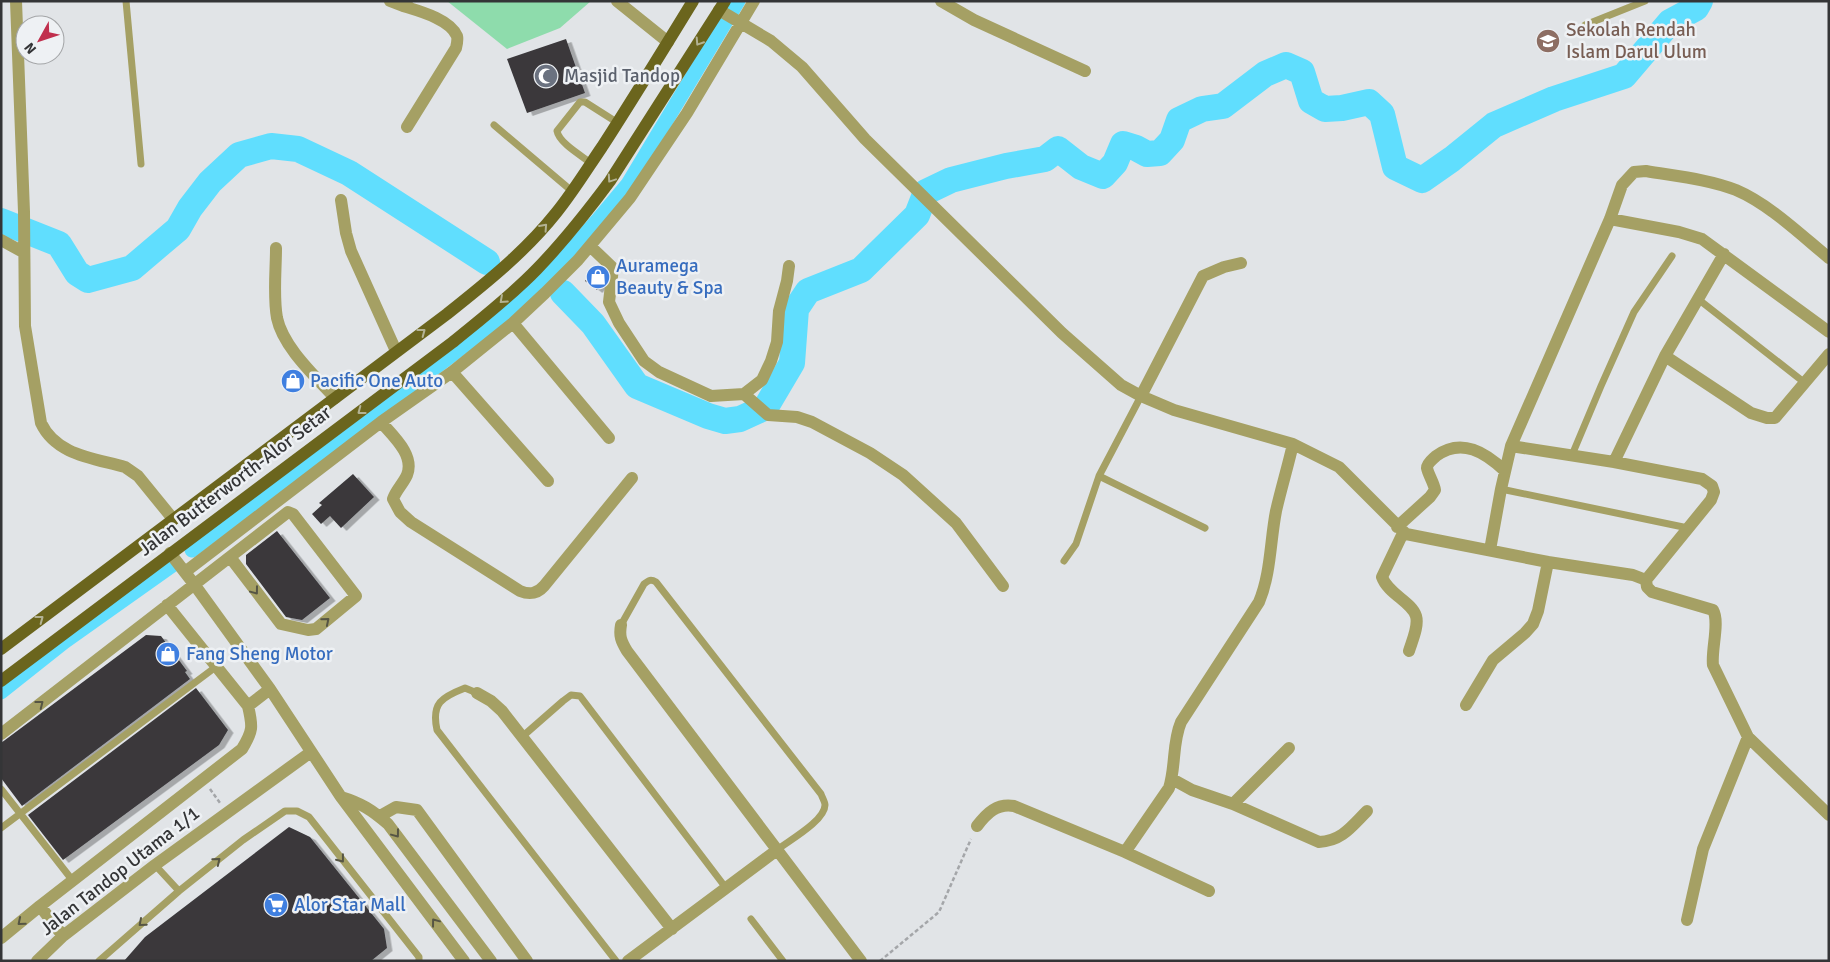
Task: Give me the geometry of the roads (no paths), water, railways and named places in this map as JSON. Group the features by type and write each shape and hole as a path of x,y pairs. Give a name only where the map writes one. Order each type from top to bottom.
{"main road":[{"name":"Jalan Butterworth-Alor Setar","path":"1,649 479,289 518,254 573,192 693,1"},
{"name":"Jalan Butterworth-Alor Setar","path":"1,681 453,342 536,270 585,214 610,181 722,6"}],"street":[{"path":"16,1 24,212 25,326 39,413 46,433 56,444 63,448 130,469 138,476 173,519"},
{"path":"390,1 405,4 436,16 453,31 457,38 456,48 407,127"},
{"path":"617,1 668,42"},
{"path":"186,572 381,422 452,372 513,323 545,293 590,246 630,198 656,161 754,1"},
{"path":"941,1 992,29 1085,70"},
{"path":"722,6 741,23 770,41 802,67 864,139 1062,333 1121,385 1174,410 1293,444 1340,467 1400,530 1548,562 1633,575 1646,580"},
{"path":"1490,550 1511,446 1610,219 1622,185 1628,177 1634,172 1646,171 1720,185 1737,191 1752,198 1780,218 1829,258"},
{"path":"341,200 346,233 351,250 396,351"},
{"path":"1610,219 1679,232 1702,239 1829,332"},
{"path":"1,240 24,246"},
{"path":"590,246 612,268 609,302 619,323 644,361 659,372 711,396 746,396 768,415 797,418 812,422 870,453 902,475 956,523 1003,586"},
{"path":"276,248 275,285 277,318 282,331 300,360 335,398"},
{"path":"1614,462 1665,356 1724,254"},
{"path":"1141,396 1203,276 1224,266 1241,263"},
{"path":"746,396 762,380 771,361 777,342 779,311 789,266"},
{"path":"513,323 609,438"},
{"path":"1665,356 1751,413 1767,418 1775,418 1829,354"},
{"path":"452,372 548,481"},
{"path":"381,422 408,455 409,469 406,478 393,499 400,512 411,522 520,591 528,593 535,593 544,586 632,478"},
{"path":"1124,852 1162,799 1172,779 1174,745 1181,722 1252,615 1265,586 1276,511 1293,444"},
{"path":"1511,446 1614,462 1702,479 1712,486 1714,492 1710,500 1646,580 1647,587 1652,592 1713,610 1716,622 1712,655 1713,665 1748,737 1829,815"},
{"path":"1409,651 1416,624 1416,616 1410,607 1390,590 1382,577 1400,530 1435,490 1433,480 1427,469 1428,464 1438,455 1452,449 1472,448 1489,456 1505,471"},
{"path":"1,734 288,512 293,514 356,596 316,629 308,630 282,624 230,557"},
{"path":"261,514 269,525"},
{"path":"170,553 186,572 270,689 340,797 464,961"},
{"path":"1466,706 1493,660 1533,624 1538,611 1548,562"},
{"path":"1,938 242,749 252,733 248,706 167,605"},
{"path":"621,624 619,634 627,651 861,961"},
{"path":"248,706 270,689"},
{"path":"476,693 491,701 502,711 523,736 672,929"},
{"path":"1687,920 1703,849 1748,737"},
{"path":"1233,804 1288,748"},
{"name":"Jalan Tandop Utama 1/1","path":"37,961 63,936 155,865 311,752"},
{"path":"1172,779 1192,790 1233,804 1319,842 1330,841 1340,836 1367,810"},
{"path":"340,797 360,802 388,824 491,961"},
{"path":"977,826 996,807 1005,804 1014,806 1209,890"},
{"path":"380,816 396,806 417,810 527,961"},
{"path":"628,961 776,850"},
{"path":"40,906 63,936"}],"lane":[{"path":"126,1 141,164"},
{"path":"1585,25 1645,1"},
{"path":"591,163 562,141 557,132 580,102 585,102 618,123"},
{"path":"494,125 573,192"},
{"path":"1572,455 1634,312 1672,256"},
{"path":"1698,299 1805,383"},
{"path":"1064,561 1076,544 1099,476 1141,396"},
{"path":"1099,476 1205,528"},
{"path":"1501,489 1688,528"},
{"path":"621,624 644,584 649,580 656,582 821,794 825,805 814,823 776,850"},
{"path":"1,828 217,666"},
{"path":"476,693 465,688 451,693 441,700 434,716 437,730 616,961"},
{"path":"523,736 563,700 571,695 580,696 726,888"},
{"path":"1,789 73,881"},
{"path":"99,961 179,891 242,840 285,811 297,811 309,817 419,961"},
{"path":"155,865 179,891"},
{"path":"751,919 783,961"}],"waterway":[{"path":"192,550 501,318 564,258 628,184 738,1"},
{"path":"563,293 593,324 637,386 708,416 725,421 740,419 766,407 792,363 796,309 808,291 861,270 917,215 926,192 951,180 1006,166 1045,159 1058,149 1081,167 1103,176 1115,163 1123,144 1147,154 1160,153 1172,140 1179,120 1202,109 1223,106 1265,74 1286,65 1302,72 1311,101 1325,109 1342,108 1369,102 1382,114 1395,167 1422,180 1452,159 1494,125 1554,99 1624,76 1670,22 1696,8 1700,1"},
{"path":"1,221 59,244 77,273 88,280 132,268 178,229 190,208 210,182 239,155 271,146 298,149 349,173 487,262"},
{"path":"1,692 64,642 174,564"}],"place":[{"name":"Sekolah Rendah Islam Darul Ulum","path":"1548,41"},
{"name":"Masjid Tandop","path":"546,76"},
{"name":"Auramega Beauty & Spa","path":"598,277"},
{"name":"Pacific One Auto","path":"293,381"},
{"name":"Fang Sheng Motor","path":"168,654"},
{"name":"Alor Star Mall","path":"276,905"}]}
